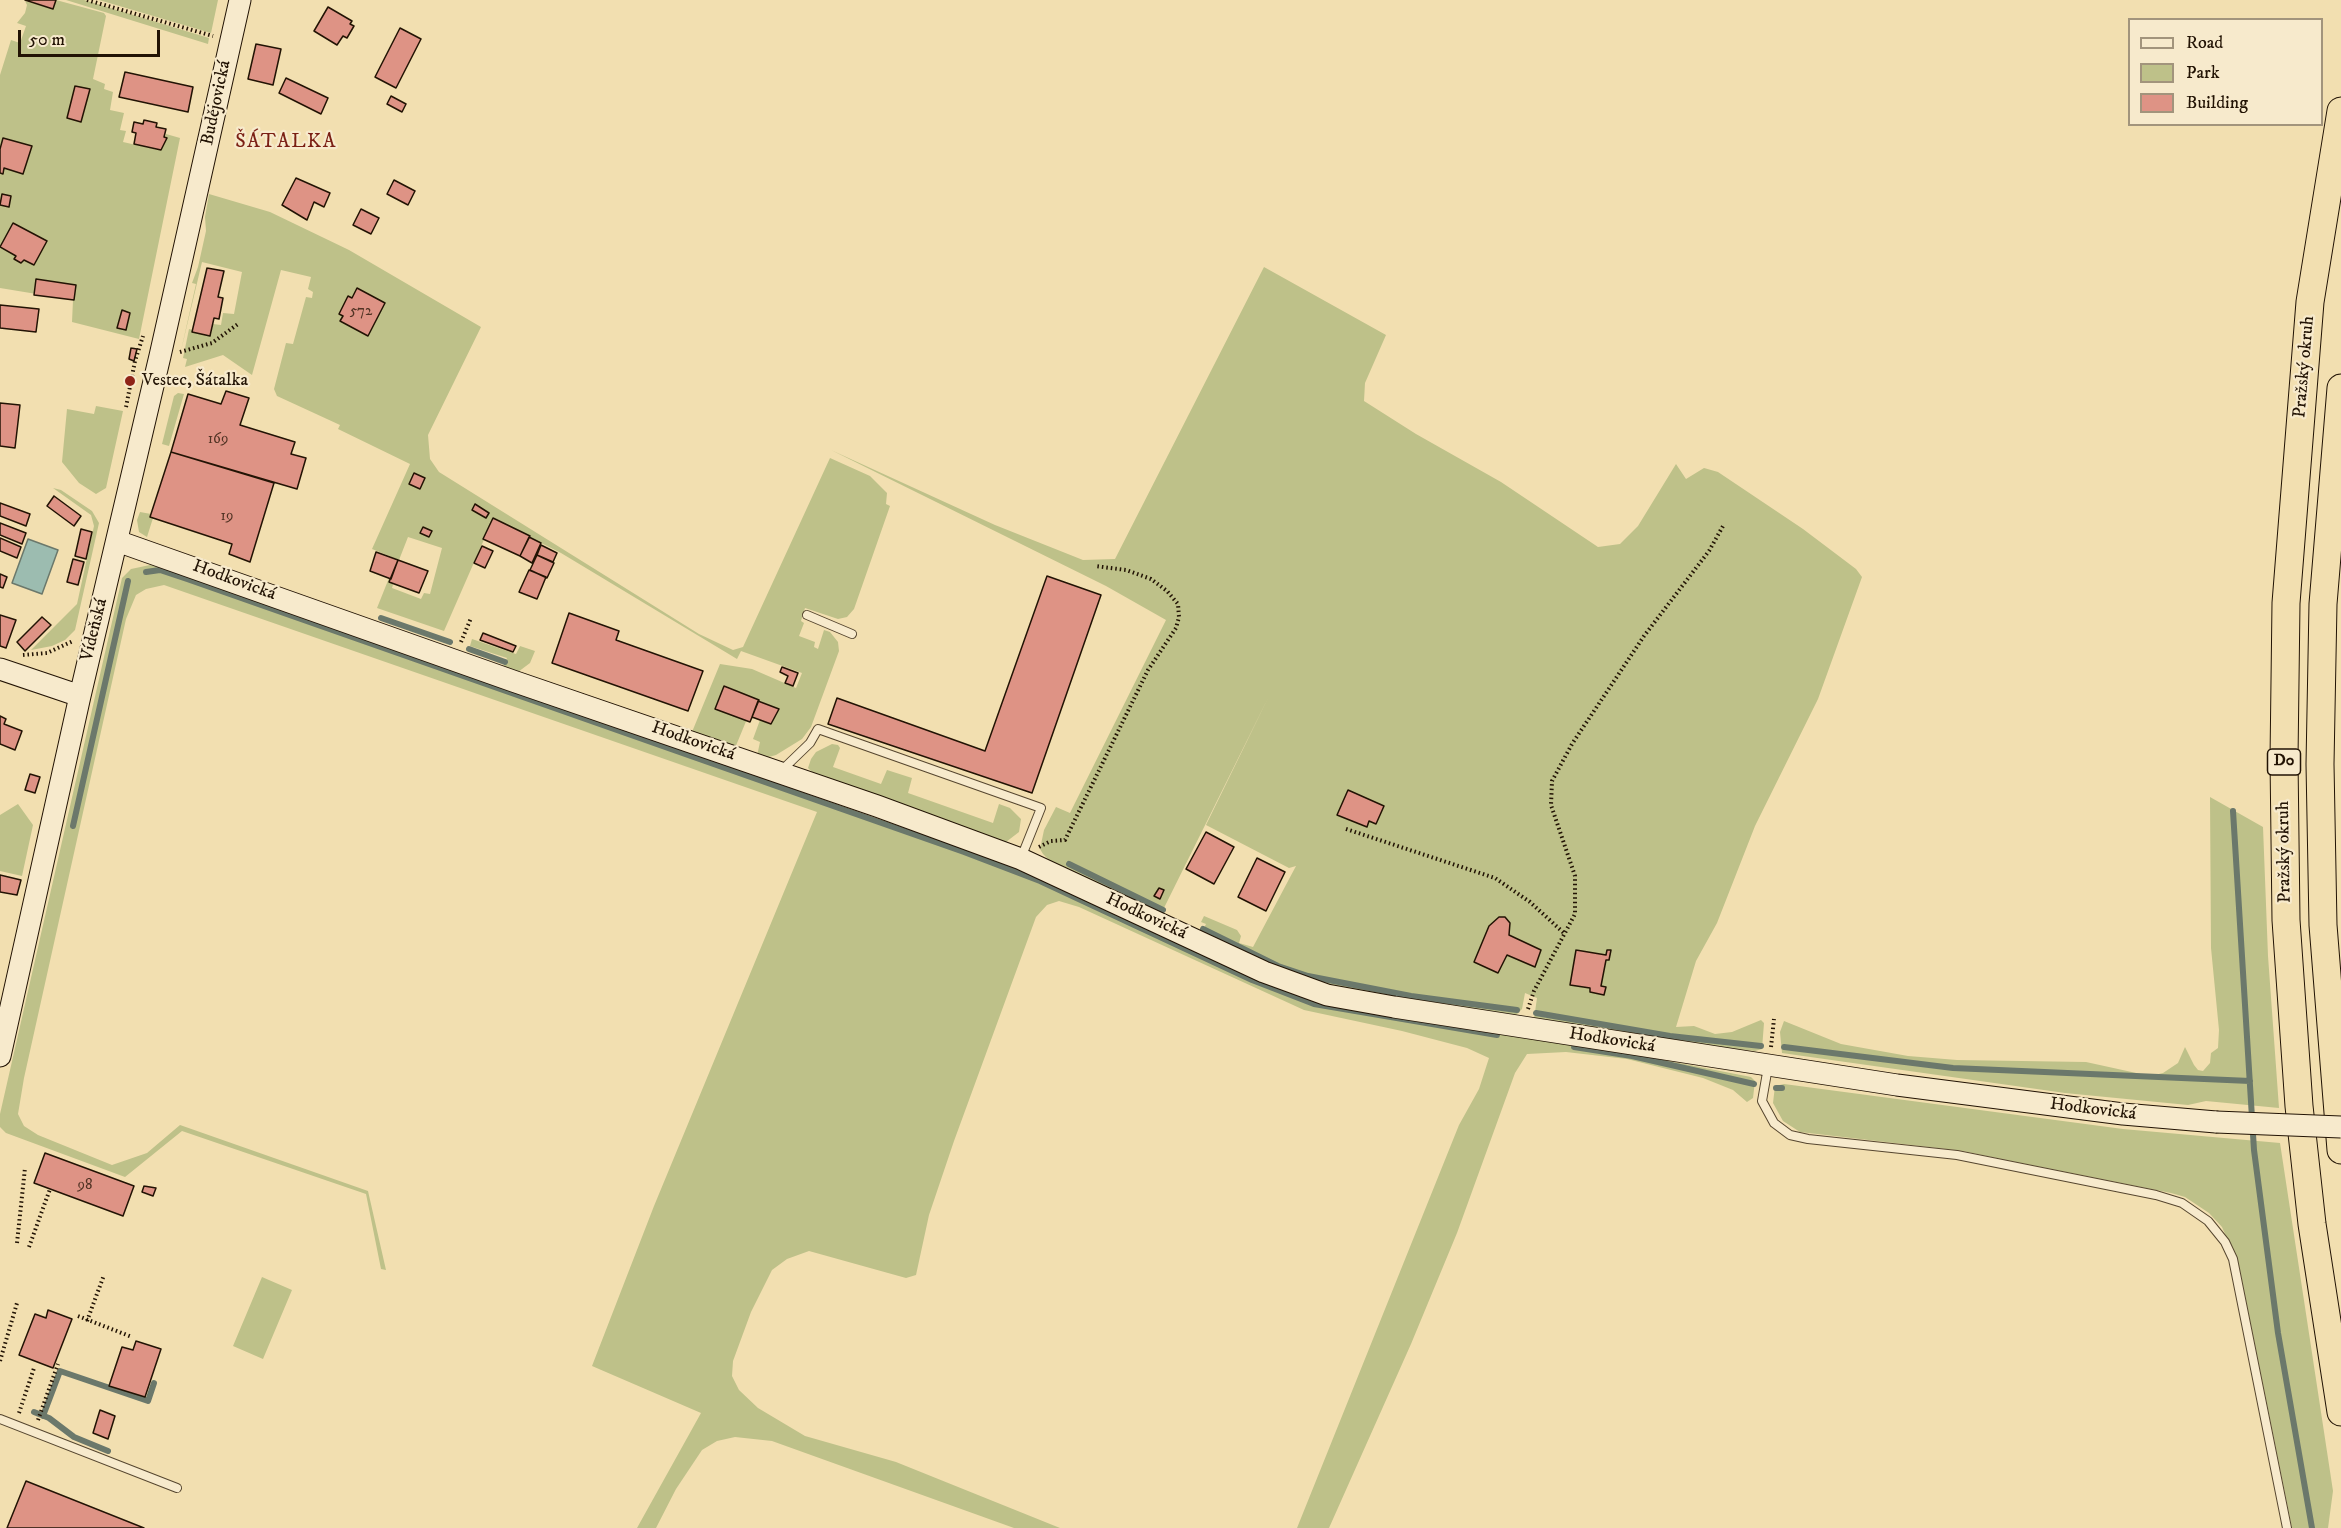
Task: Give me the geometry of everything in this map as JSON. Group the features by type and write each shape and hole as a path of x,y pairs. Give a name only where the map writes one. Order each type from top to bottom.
{"highway":[{"name":"Pražský okruh","path":"2341,111 2310,302 2286,603 2284,748 2286,920 2299,1106 2318,1267 2341,1412"},
{"name":"Pražský okruh","path":"2341,388 2323,604 2320,764 2323,924 2341,1150"}],"street":[{"name":"Budějovická","path":"195,206 240,0"},
{"name":"Vídeňská","path":"0,1056 80,696 195,206"},
{"name":"Hodkovická","path":"117,541 453,660 780,772 1021,859 1297,986 1354,1001 1768,1065 2046,1104 2216,1122 2341,1127"},
{"path":"0,669 80,696"}],"lane":[{"path":"807,615 852,634"},
{"path":"780,772 810,743 818,729 1041,808 1021,859"},
{"path":"1768,1065 1762,1101 1774,1123 1790,1135 1808,1140 1958,1155 2156,1195 2182,1203 2208,1221 2225,1242 2233,1259 2287,1528"},
{"path":"0,1419 177,1488"}],"path":[{"path":"87,0 231,42"},
{"path":"162,349 184,352 212,343 237,324"},
{"path":"1523,1027 1534,990 1575,914 1575,876 1551,806 1552,781 1572,744 1644,636 1709,551 1724,526"},
{"path":"1021,859 1051,841 1065,840 1148,670 1176,628 1179,617 1178,604 1167,591 1151,579 1126,570 1095,567"},
{"path":"453,660 471,618"},
{"path":"1346,830 1495,878 1530,902 1565,934"},
{"path":"1768,1065 1774,1019"},
{"path":"17,1243 26,1168"},
{"path":"29,1247 50,1190"},
{"path":"87,1321 104,1275"},
{"path":"0,1361 17,1303"},
{"path":"78,1316 132,1337"},
{"path":"40,1415 58,1364"},
{"path":"15,1425 34,1368"}],"green space":[{"path":"56,0 104,13 106,16 93,79 105,84 104,89 113,92 110,110 124,113 120,130 126,131 123,142 158,150 159,145 163,145 166,134 180,138 139,339 72,322 73,300 0,288 0,75 11,40 20,43 26,26 17,23 25,13 27,5 25,1 53,9"},
{"path":"66,0 84,0 209,38 208,44"},
{"path":"99,0 218,0 211,33"},
{"path":"209,194 270,212 349,250 481,327 428,435 430,459 439,472 699,634 733,650 743,647 830,458 870,476 887,493 886,504 890,506 854,609 847,617 838,619 805,608 801,621 804,623 799,636 815,642 814,647 818,649 824,630 830,632 838,642 839,651 811,727 802,739 776,755 765,758 757,756 760,742 753,739 760,720 776,716 778,709 724,685 716,708 747,719 735,748 692,732 720,664 752,669 796,688 802,673 741,651 737,659 561,553 493,519 444,631 377,608 389,578 394,581 392,588 421,599 424,593 430,594 442,548 408,537 399,560 372,549 410,464 338,429 340,425 277,396 274,389 286,343 293,344 306,297 312,298 313,292 308,289 311,277 281,270 252,375 223,355 185,367 187,359 183,358 189,329 211,335 213,324 221,325 223,313 234,314 242,272 202,262 180,355 196,284 192,283 206,231 205,217"},
{"path":"1264,267 1386,335 1365,383 1364,401 1416,434 1501,482 1598,547 1620,544 1638,526 1676,464 1686,479 1704,468 1718,472 1803,529 1856,569 1862,577 1818,699 1755,826 1717,923 1696,961 1676,1027 1694,1026 1715,1034 1732,1032 1761,1020 1764,1023 1762,1049 1755,1051 1709,1046 1534,1019 1537,998 1525,993 1522,1009 1515,1016 1344,989 1293,975 1201,934 1206,924 1201,922 1204,916 1237,930 1241,936 1239,943 1253,947 1296,866 1289,868 1206,825 1269,696 1161,914 1054,865 1040,849 1044,830 1056,807 1070,813 1166,620 1106,586 831,450 995,525 1083,560 1115,559","holes":["1348,790 1384,806 1376,824 1369,821 1366,827 1338,814"]},
{"path":"178,393 184,394 169,446 162,444 174,396"},
{"path":"96,406 123,411 106,488 96,494 79,483 62,462 67,409 94,414"},
{"path":"53,488 61,490 92,511 99,523 75,630 65,640 52,646 31,650 77,604 94,526 91,515"},
{"path":"140,512 151,514 153,518 147,537 139,532 137,520"},
{"path":"150,565 160,566 1017,868 1268,983 1751,1077 1755,1081 1753,1098 1747,1102 1733,1090 1703,1078 1627,1059 1566,1052 1527,1054 1515,1073 1457,1233 1411,1344 1329,1528 1297,1528 1459,1125 1479,1089 1489,1058 1467,1048 1402,1031 1304,1010 1079,907 1059,901 1047,905 1036,917 954,1141 929,1215 916,1275 906,1278 809,1251 787,1259 772,1270 751,1312 733,1361 732,1376 739,1390 758,1408 805,1436 896,1462 1060,1528 1014,1528 772,1441 735,1437 717,1441 702,1450 676,1489 656,1528 637,1528 701,1413 592,1366 654,1206 817,812 164,585 146,589 136,595 126,619 24,1078 18,1114 24,1126 38,1135 112,1165 147,1153 180,1125 368,1191 386,1270 381,1269 366,1194 182,1131 125,1177 6,1133 0,1127 0,1114 122,578 131,569"},
{"path":"472,639 516,654 520,646 535,651 530,663 518,672 503,667 507,658 470,646"},
{"path":"832,744 840,748 833,767 881,784 887,770 912,778 908,793 993,823 999,804 1010,808 1021,819 1019,832 1006,842 997,841 816,776 808,768 811,759 816,752"},
{"path":"2210,797 2263,827 2268,956 2279,1108 2206,1101 2188,1105 2065,1093 1782,1053 1780,1032 1784,1021 1841,1044 1908,1056 1957,1060 2086,1062 2150,1076 2163,1073 2178,1063 2185,1047 2194,1065 2198,1070 2203,1071 2210,1063 2211,1053 2218,1048 2219,1030 2211,948"},
{"path":"18,804 33,825 22,876 0,871 0,815"},
{"path":"1784,1084 2123,1129 2280,1143 2333,1491 2328,1528 2292,1528 2239,1266 2222,1227 2209,1213 2185,1197 2171,1193 1963,1151 1800,1132 1783,1121 1773,1103 1775,1086"},
{"path":"262,1277 292,1290 263,1359 233,1346"}],"shaded area":[{"path":"28,539 58,550 42,594 12,583"}],"building":[{"path":"25,0 56,0 53,9"},
{"path":"328,7 352,21 350,24 354,26 347,38 343,36 337,45 314,31"},
{"path":"400,28 421,39 396,88 375,77"},
{"path":"256,44 281,49 273,85 248,79"},
{"path":"125,72 193,87 188,112 119,97"},
{"path":"286,78 328,98 321,114 279,93"},
{"path":"75,86 90,89 81,122 67,118"},
{"path":"391,96 406,104 402,112 387,104"},
{"path":"144,120 157,123 156,127 166,129 164,137 167,138 161,150 134,144 136,133 132,132 134,122 143,124"},
{"path":"3,138 32,146 23,174 4,168 3,174 0,173 0,149"},
{"path":"296,178 330,193 324,207 314,202 307,220 282,205"},
{"path":"394,180 415,191 408,205 387,194"},
{"path":"2,194 11,196 9,207 0,205"},
{"path":"361,209 379,218 371,234 353,225"},
{"path":"13,223 47,241 34,265 24,260 21,263 14,259 16,256 0,247"},
{"path":"207,268 224,271 218,297 223,298 219,319 214,318 210,336 192,332"},
{"path":"36,279 76,285 74,300 34,295"},
{"path":"357,288 385,303 368,336 340,321 343,316 339,314 348,296 352,298"},
{"path":"0,305 39,309 36,332 0,328"},
{"path":"122,310 130,313 126,330 117,328"},
{"path":"131,348 137,349 134,361 129,359"},
{"path":"226,391 249,398 240,425 295,442 291,454 306,458 297,489 171,452 188,394 221,404"},
{"path":"0,403 20,405 15,448 0,446"},
{"path":"171,452 274,483 250,562 229,554 232,544 150,517"},
{"path":"414,473 425,478 420,489 409,484"},
{"path":"54,496 81,516 74,526 47,506"},
{"path":"0,503 30,514 26,526 0,516"},
{"path":"475,504 489,513 486,518 472,510"},
{"path":"493,518 530,536 520,556 483,539"},
{"path":"0,523 26,533 22,544 0,535"},
{"path":"423,527 432,531 429,537 420,533"},
{"path":"81,529 92,532 86,559 75,556"},
{"path":"529,537 541,543 532,563 520,556"},
{"path":"0,538 21,547 17,558 0,551"},
{"path":"541,545 557,553 553,562 537,555"},
{"path":"482,546 493,551 485,568 474,563"},
{"path":"376,552 398,560 391,579 370,571"},
{"path":"537,555 554,563 547,578 530,570"},
{"path":"73,559 84,562 78,585 67,582"},
{"path":"398,560 428,571 419,593 389,582"},
{"path":"529,570 546,577 537,599 519,592"},
{"path":"0,574 7,577 3,588 0,587"},
{"path":"1047,576 1101,595 1032,793 828,724 837,698 985,751"},
{"path":"569,613 619,631 616,640 703,671 688,711 552,663"},
{"path":"0,615 16,620 6,648 0,646"},
{"path":"42,617 51,625 25,651 17,642"},
{"path":"483,633 516,646 513,652 480,640"},
{"path":"782,667 798,673 793,686 785,683 788,676 780,672"},
{"path":"724,686 759,700 750,722 715,709"},
{"path":"758,701 779,709 771,724 752,717"},
{"path":"0,716 6,719 4,724 22,731 15,750 0,744"},
{"path":"30,774 40,777 35,793 25,790"},
{"path":"1348,790 1384,806 1376,824 1369,821 1367,827 1337,815"},
{"path":"1206,832 1234,847 1214,884 1186,869"},
{"path":"1257,858 1285,872 1266,911 1238,897"},
{"path":"0,875 21,880 17,895 0,892"},
{"path":"1159,888 1164,890 1160,899 1154,896"},
{"path":"1499,917 1505,917 1510,923 1509,935 1541,950 1535,967 1507,955 1498,973 1474,962 1489,926"},
{"path":"1576,950 1606,955 1607,950 1611,950 1609,960 1606,960 1601,986 1606,987 1604,995 1590,992 1590,988 1570,985"},
{"path":"45,1153 134,1186 123,1216 34,1183"},
{"path":"144,1186 156,1188 153,1196 142,1192"},
{"path":"48,1310 72,1319 53,1368 19,1355 35,1314 46,1318"},
{"path":"136,1341 161,1349 145,1397 109,1386 122,1347 133,1350"},
{"path":"100,1410 115,1416 108,1439 93,1433"},
{"path":"26,1481 144,1528 7,1528"}],"waterway":[{"path":"146,572 160,570 187,579 964,852 1040,881 1252,980 1314,1004 1497,1035"},
{"path":"73,826 128,581"},
{"path":"381,618 450,642"},
{"path":"469,649 505,662"},
{"path":"2233,811 2254,1150 2278,1333 2312,1528"},
{"path":"1069,864 1163,910"},
{"path":"1203,929 1278,966 1308,976 1411,996 1517,1010"},
{"path":"1536,1013 1670,1036 1761,1046"},
{"path":"1574,1047 1632,1056 1754,1084"},
{"path":"1784,1047 1953,1068 2250,1081"},
{"path":"1776,1088 1782,1088"},
{"path":"43,1416 60,1371 148,1401 154,1383"},
{"path":"34,1412 49,1418 74,1437 108,1451"}],"place":[{"name":"Vestec, Šátalka","path":"130,381"}],"district":[{"name":"ŠÁTALKA","path":"286,143"}]}
